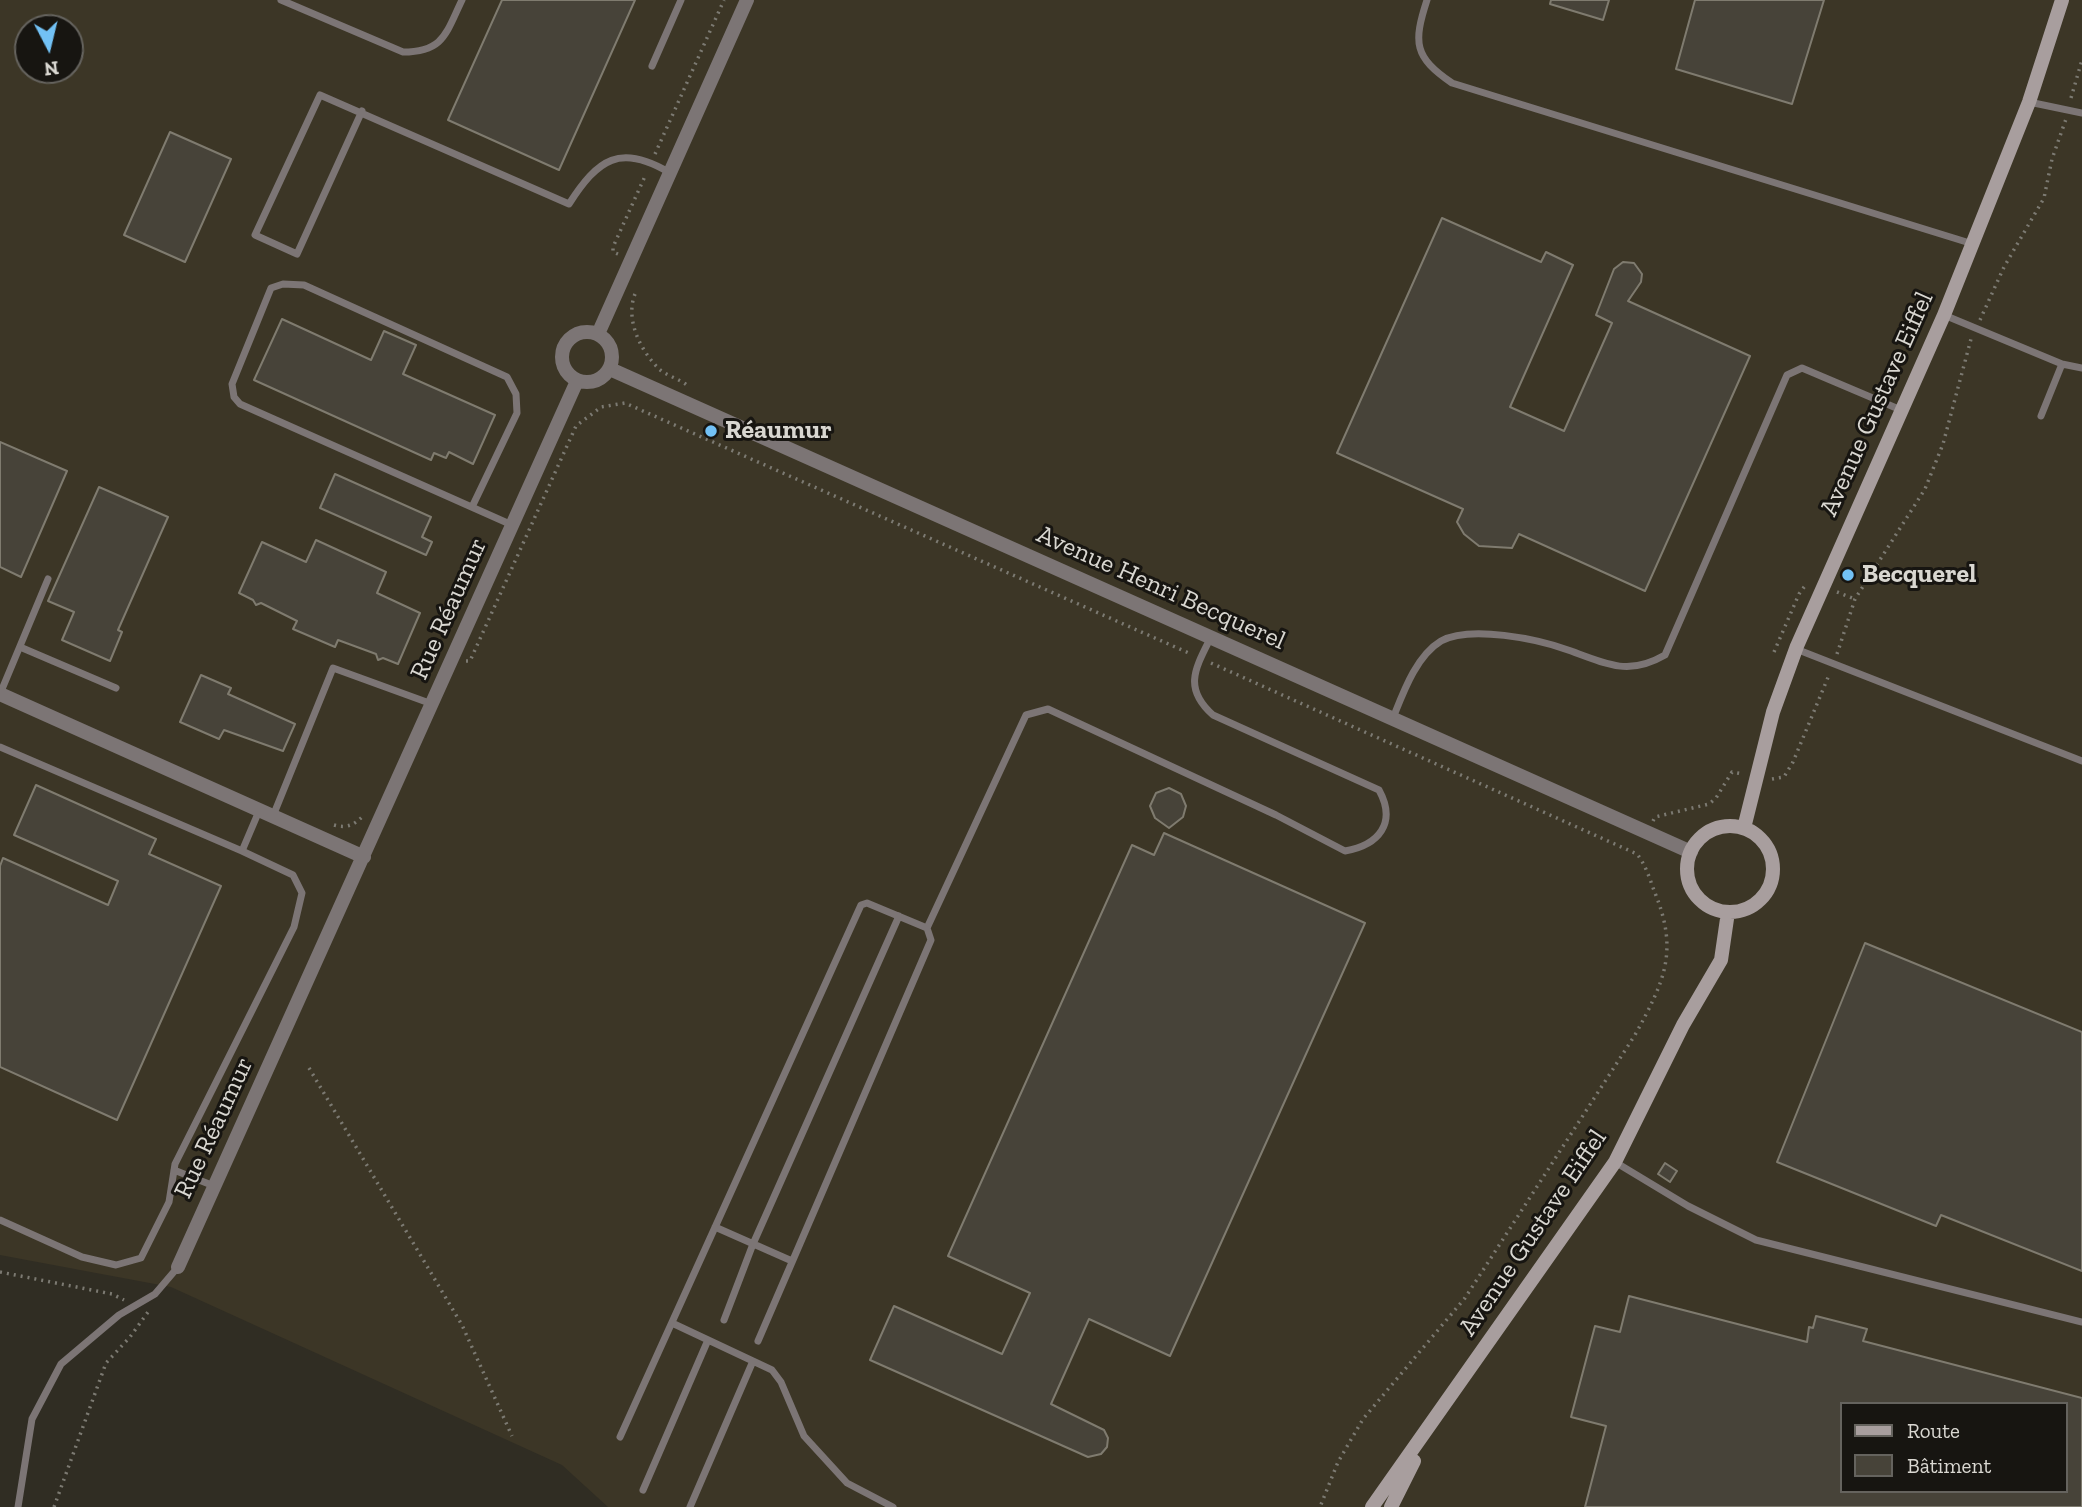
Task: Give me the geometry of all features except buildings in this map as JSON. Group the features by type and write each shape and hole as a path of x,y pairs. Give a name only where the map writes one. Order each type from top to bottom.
{"street":[{"path":"598,334 747,0"},
{"name":"Avenue Gustave Eiffel","path":"1744,828 1773,712 1796,649 1944,315 2029,102 2062,0"},
{"path":"582,333 598,334 612,353 610,369 599,380 577,380 566,370 563,363 564,347 582,333"},
{"name":"Avenue Henri Becquerel","path":"610,369 1691,852"},
{"name":"Rue Réaumur","path":"178,1267 577,380"},
{"path":"0,694 364,857"},
{"path":"1719,828 1744,828 1766,845 1772,857 1771,884 1754,905 1728,912 1714,909 1693,892 1688,879 1691,852 1698,841 1719,828"},
{"name":"Avenue Gustave Eiffel","path":"1372,1507 1615,1162 1683,1025 1721,960 1728,912"},
{"name":"Avenue Gustave Eiffel","path":"1391,1507 1433,1421"}],"lane":[{"path":"281,0 402,52 424,52 443,40 462,0"},
{"path":"652,66 681,0"},
{"path":"1427,0 1417,30 1419,49 1429,67 1452,83 1973,244"},
{"path":"362,111 297,254 255,235 320,95 362,111 569,204 587,176 603,163 627,156 640,158 670,173"},
{"path":"2029,102 2082,113"},
{"path":"472,507 517,413 516,394 507,377 304,285 283,284 271,288 232,384 234,397 240,404 472,507 513,525"},
{"path":"1944,315 2062,364 2082,368"},
{"path":"2041,416 2062,364"},
{"path":"1392,718 1412,671 1441,641 1487,632 1562,648 1615,667 1634,668 1648,665 1665,655 1787,375 1802,368 1902,410"},
{"path":"0,694 48,579"},
{"path":"758,1340 930,940 927,928 1026,715 1036,710 1048,709 1276,815 1345,851 1371,843 1381,831 1387,817 1387,804 1379,790 1213,715 1198,701 1194,677 1211,637"},
{"path":"20,647 116,688"},
{"path":"1796,649 1834,661 2082,761"},
{"path":"242,851 266,814 333,668 433,705"},
{"path":"0,747 293,875 302,893 294,927 174,1170 169,1202 141,1258 116,1265 82,1257 0,1220"},
{"path":"620,1437 861,905 867,903 927,928"},
{"path":"724,1320 753,1244 899,916"},
{"path":"1615,1162 1688,1206 1756,1240 2082,1322"},
{"path":"174,1170 214,1186"},
{"path":"715,1227 792,1261"},
{"path":"18,1507 32,1419 61,1364 119,1315 155,1294 178,1267"},
{"path":"672,1323 772,1370 781,1382 804,1436 847,1483 893,1507"},
{"path":"643,1490 708,1340"},
{"path":"690,1507 753,1362"}],"path":[{"path":"1637,854 1655,817 1709,804 1716,798 1732,772 1777,780 1784,777 1793,762 1834,661 1855,599 1925,489 1943,444 1965,352 2004,267 2044,198 2082,61"},
{"path":"416,698 436,648 470,661 576,426 601,407 625,403 1637,854 1666,919 1669,937 1666,962 1656,998 1636,1035 1529,1204 1465,1298 1363,1419 1338,1462 1320,1507"},
{"path":"325,821 345,827 356,824 366,813"},
{"path":"309,1068 461,1325 512,1436"},
{"path":"0,1272 112,1294 136,1305"},
{"path":"54,1507 106,1363 145,1318 155,1294"}],"shaded area":[{"path":"0,0 2082,0 2082,1507 608,1507 562,1465 171,1287 0,1255"}],"place":[{"name":"Réaumur","path":"711,431"},
{"name":"Becquerel","path":"1848,575"}]}
